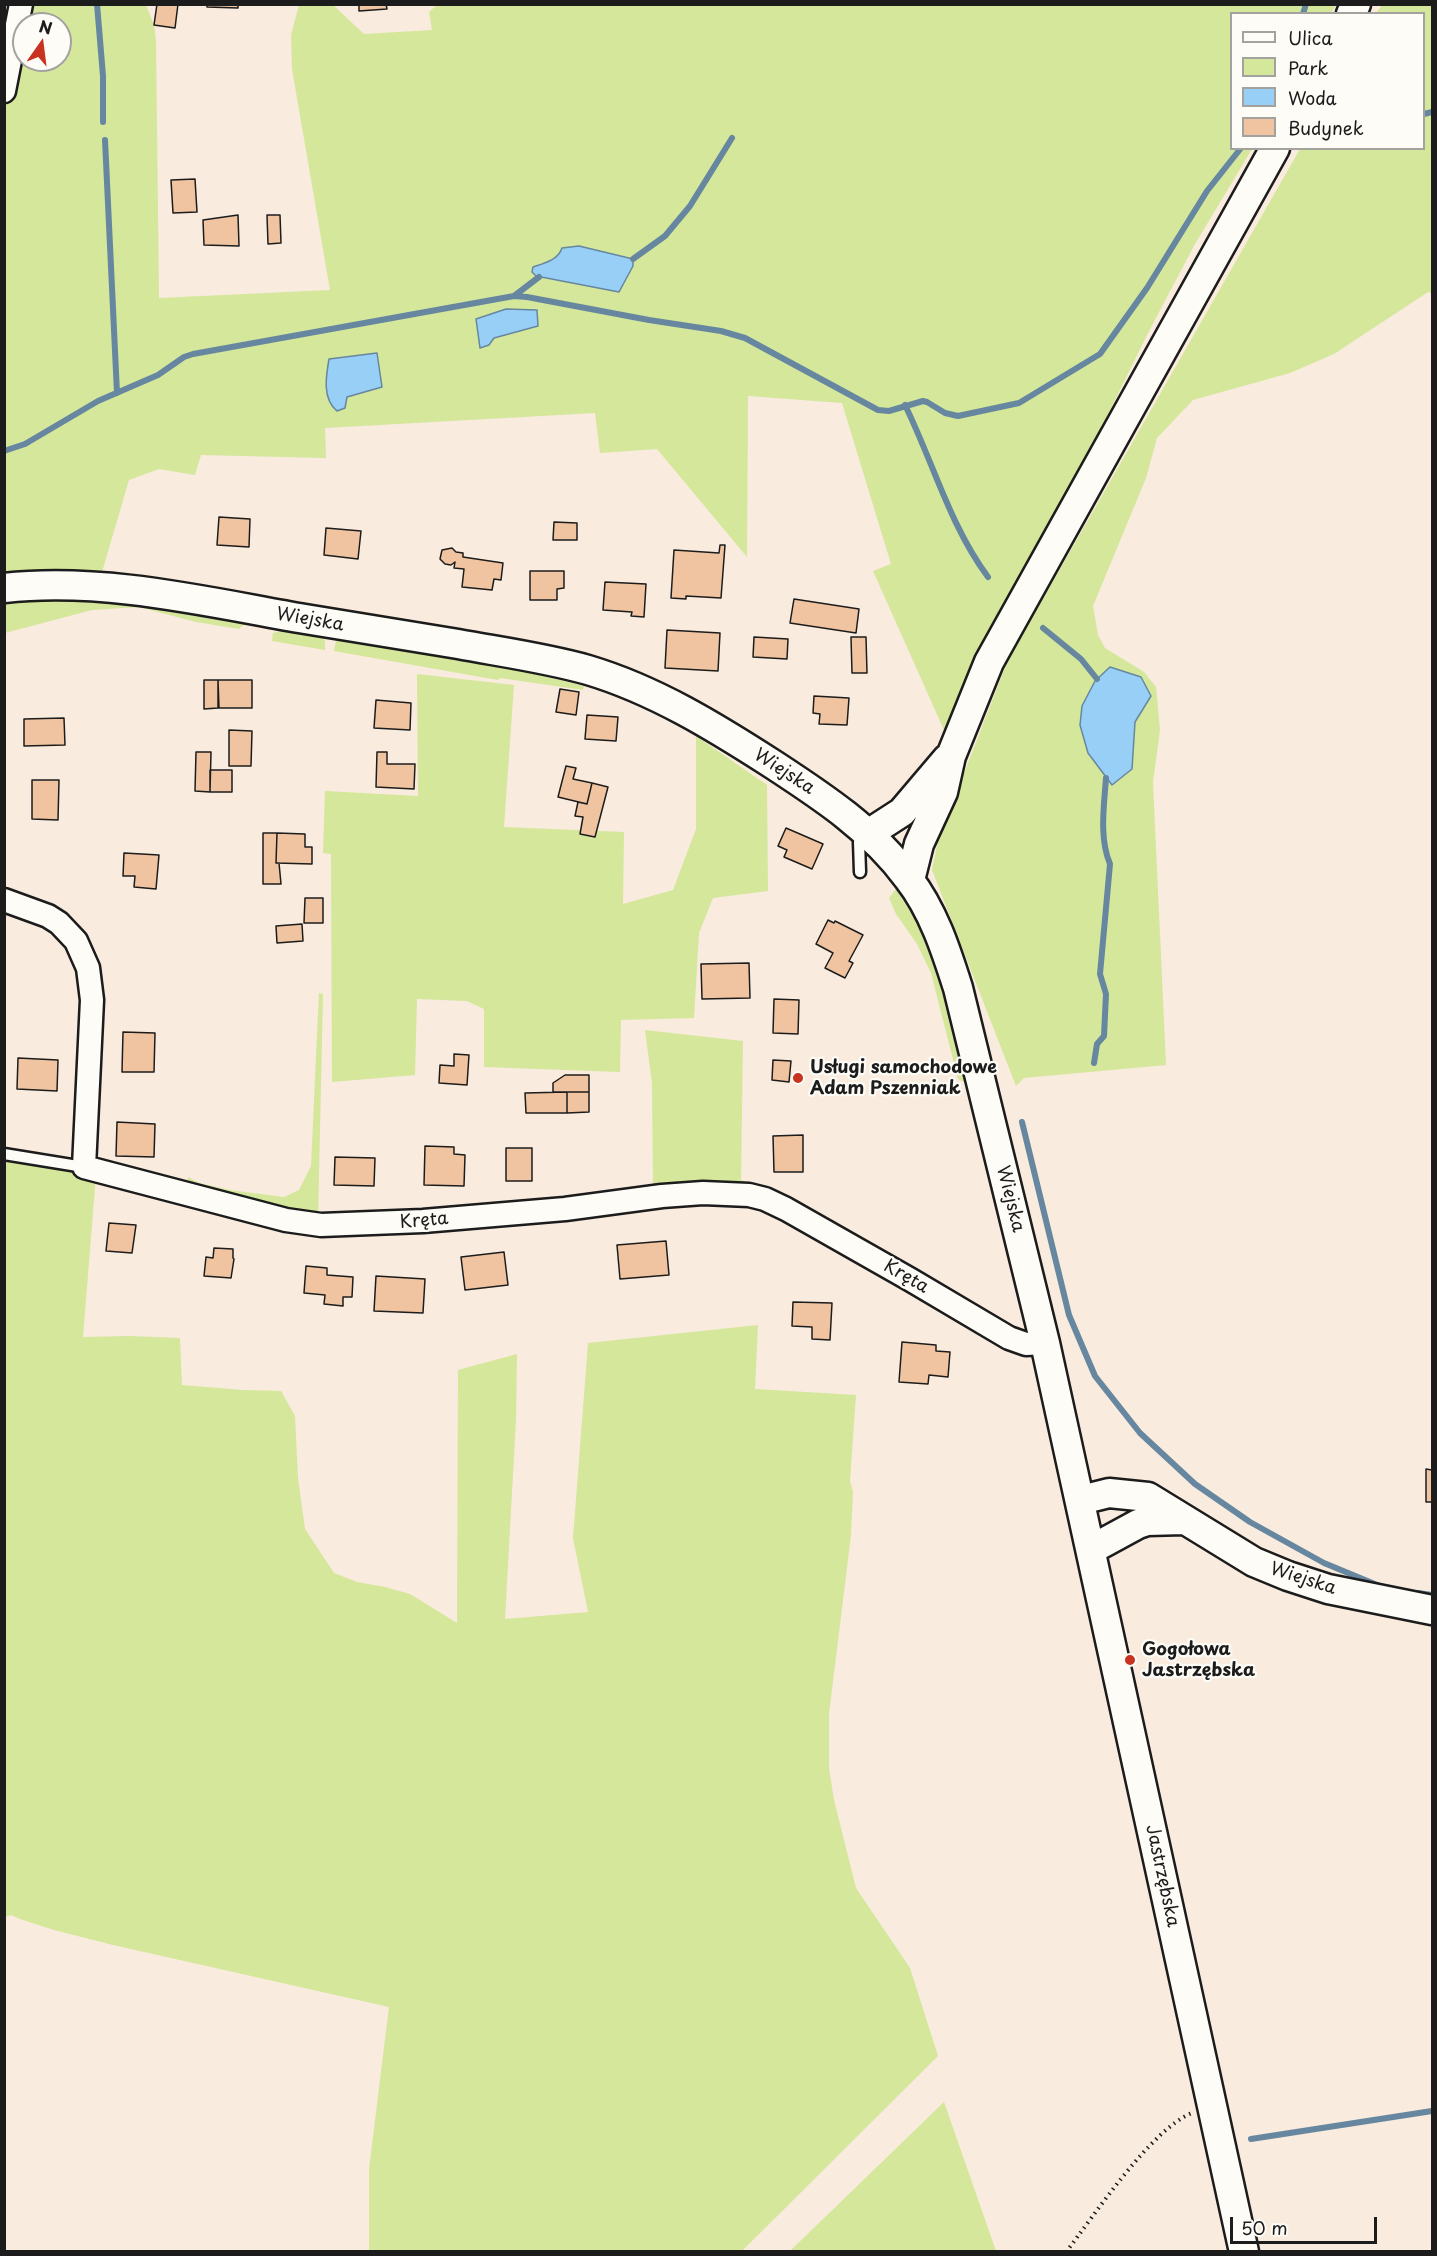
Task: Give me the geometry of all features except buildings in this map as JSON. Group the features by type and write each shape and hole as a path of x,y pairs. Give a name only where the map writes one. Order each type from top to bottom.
{"street":[{"path":"4,91 22,6"},
{"path":"910,880 919,844 943,792 951,756 999,643 1274,150"},
{"name":"Wiejska","path":"4,588 58,586 124,589 484,649 583,669 647,691 702,721 813,790 868,834 893,859 910,880 940,936 958,988 1046,1343 1081,1500 1110,1492 1148,1497 1254,1562 1288,1576 1328,1589 1432,1610"},
{"path":"868,834 902,812 951,756"},
{"path":"4,900 48,916 59,923 76,941 88,968 92,994 84,1167"},
{"name":"Kręta","path":"84,1167 286,1220 321,1225 423,1221 565,1209 683,1194 724,1192 749,1195 765,1199 786,1209 1009,1338 1026,1344 1046,1343"},
{"name":"Jastrzębska","path":"1081,1500 1244,2252"},
{"path":"1092,1549 1137,1524 1147,1521 1184,1520"}],"lane":[{"path":"860,872 859,842 868,834"},
{"path":"4,1154 84,1167"}],"path":[{"path":"1066,2252 1141,2154 1187,2115 1212,2106"}],"green space":[{"path":"438,4 1336,5 1332,12 1230,12 1230,150 1251,150 1195,244 1148,333 948,739 873,571 891,564 842,403 748,396 747,557 657,449 600,453 595,413 325,428 326,458 201,455 195,475 159,469 129,480 102,572 5,579 5,98 13,72 72,72 72,12 30,12 32,5 146,5 154,25 156,41 159,298 330,290 292,69 291,35 299,5 333,5 364,34 432,30 429,12"},
{"path":"1382,5 1432,5 1432,293 1428,292 1334,354 1290,373 1193,400 1157,438 1146,478 1093,606 1098,635 1105,648 1144,672 1156,687 1160,730 1153,782 1166,1065 1024,1078 1016,1086 932,870 938,841 1007,662 1299,150 1425,150 1425,12 1377,12"},
{"path":"111,602 248,624 239,629 196,622 139,607 92,610 5,633 4,603"},
{"path":"284,630 323,637 325,650 272,641 273,633"},
{"path":"340,639 527,672 584,686 583,690 500,678 498,680 334,651 336,641"},
{"path":"417,674 514,685 504,827 624,832 623,904 673,890 696,829 696,736 767,785 768,891 713,898 699,933 694,1018 621,1020 620,1072 484,1067 484,1009 467,1001 417,999 415,1075 332,1082 331,854 323,853 325,791 418,796"},
{"path":"896,889 916,921 936,969 966,1083 958,1079 931,973 917,944 896,914 889,898"},
{"path":"319,993 323,994 318,1218 187,1187 188,1177 199,1183 230,1190 284,1197 299,1190 311,1166"},
{"path":"645,1030 743,1041 741,1180 789,1195 790,1199 615,1196 609,1191 653,1187 652,1083"},
{"path":"4,1160 96,1175 83,1337 180,1338 182,1385 281,1391 295,1416 298,1478 305,1529 334,1573 357,1582 410,1594 457,1623 458,1370 517,1354 516,1420 505,1619 588,1612 573,1538 588,1343 758,1325 755,1389 856,1395 850,1481 853,1492 851,1535 829,1714 829,1768 834,1800 856,1888 910,1968 938,2056 742,2251 369,2251 369,2169 389,2007 113,1945 54,1930 11,1915 5,1917"},
{"path":"944,2102 996,2251 790,2251"}],"water":[{"path":"579,246 633,259 633,266 619,292 536,276 532,272 533,267 554,258 562,248"},
{"path":"506,309 537,310 538,326 494,338 489,345 480,348 476,319"},
{"path":"377,353 382,387 347,397 345,408 337,411 327,394 329,359"},
{"path":"1110,667 1141,677 1151,696 1135,722 1132,769 1112,785 1088,753 1080,725 1082,706 1095,681"}],"waterway":[{"path":"97,4 103,76 103,122"},
{"path":"1304,12 1306,4"},
{"path":"1425,114 1432,112"},
{"path":"633,259 665,236 690,206 732,138"},
{"path":"105,140 117,393"},
{"path":"4,451 25,444 98,401 158,375 184,357 193,354 514,296 721,331 745,338 878,410 889,411 923,401 945,413 958,416 1019,403 1100,354 1147,288 1207,191 1239,150"},
{"path":"514,296 539,277"},
{"path":"905,405 952,515 988,577"},
{"path":"1043,628 1081,659 1097,679"},
{"path":"1094,1063 1097,1044 1104,1036 1106,994 1100,974 1110,864 1103,833 1106,778"},
{"path":"1022,1122 1069,1315 1095,1376 1140,1433 1195,1484 1250,1522 1324,1563 1382,1587"},
{"path":"1418,1593 1432,1595"},
{"path":"1251,2139 1432,2111"}],"place":[{"name":"Usługi samochodowe Adam Pszenniak","path":"798,1078"},
{"name":"Gogołowa Jastrzębska","path":"1130,1660"}]}
